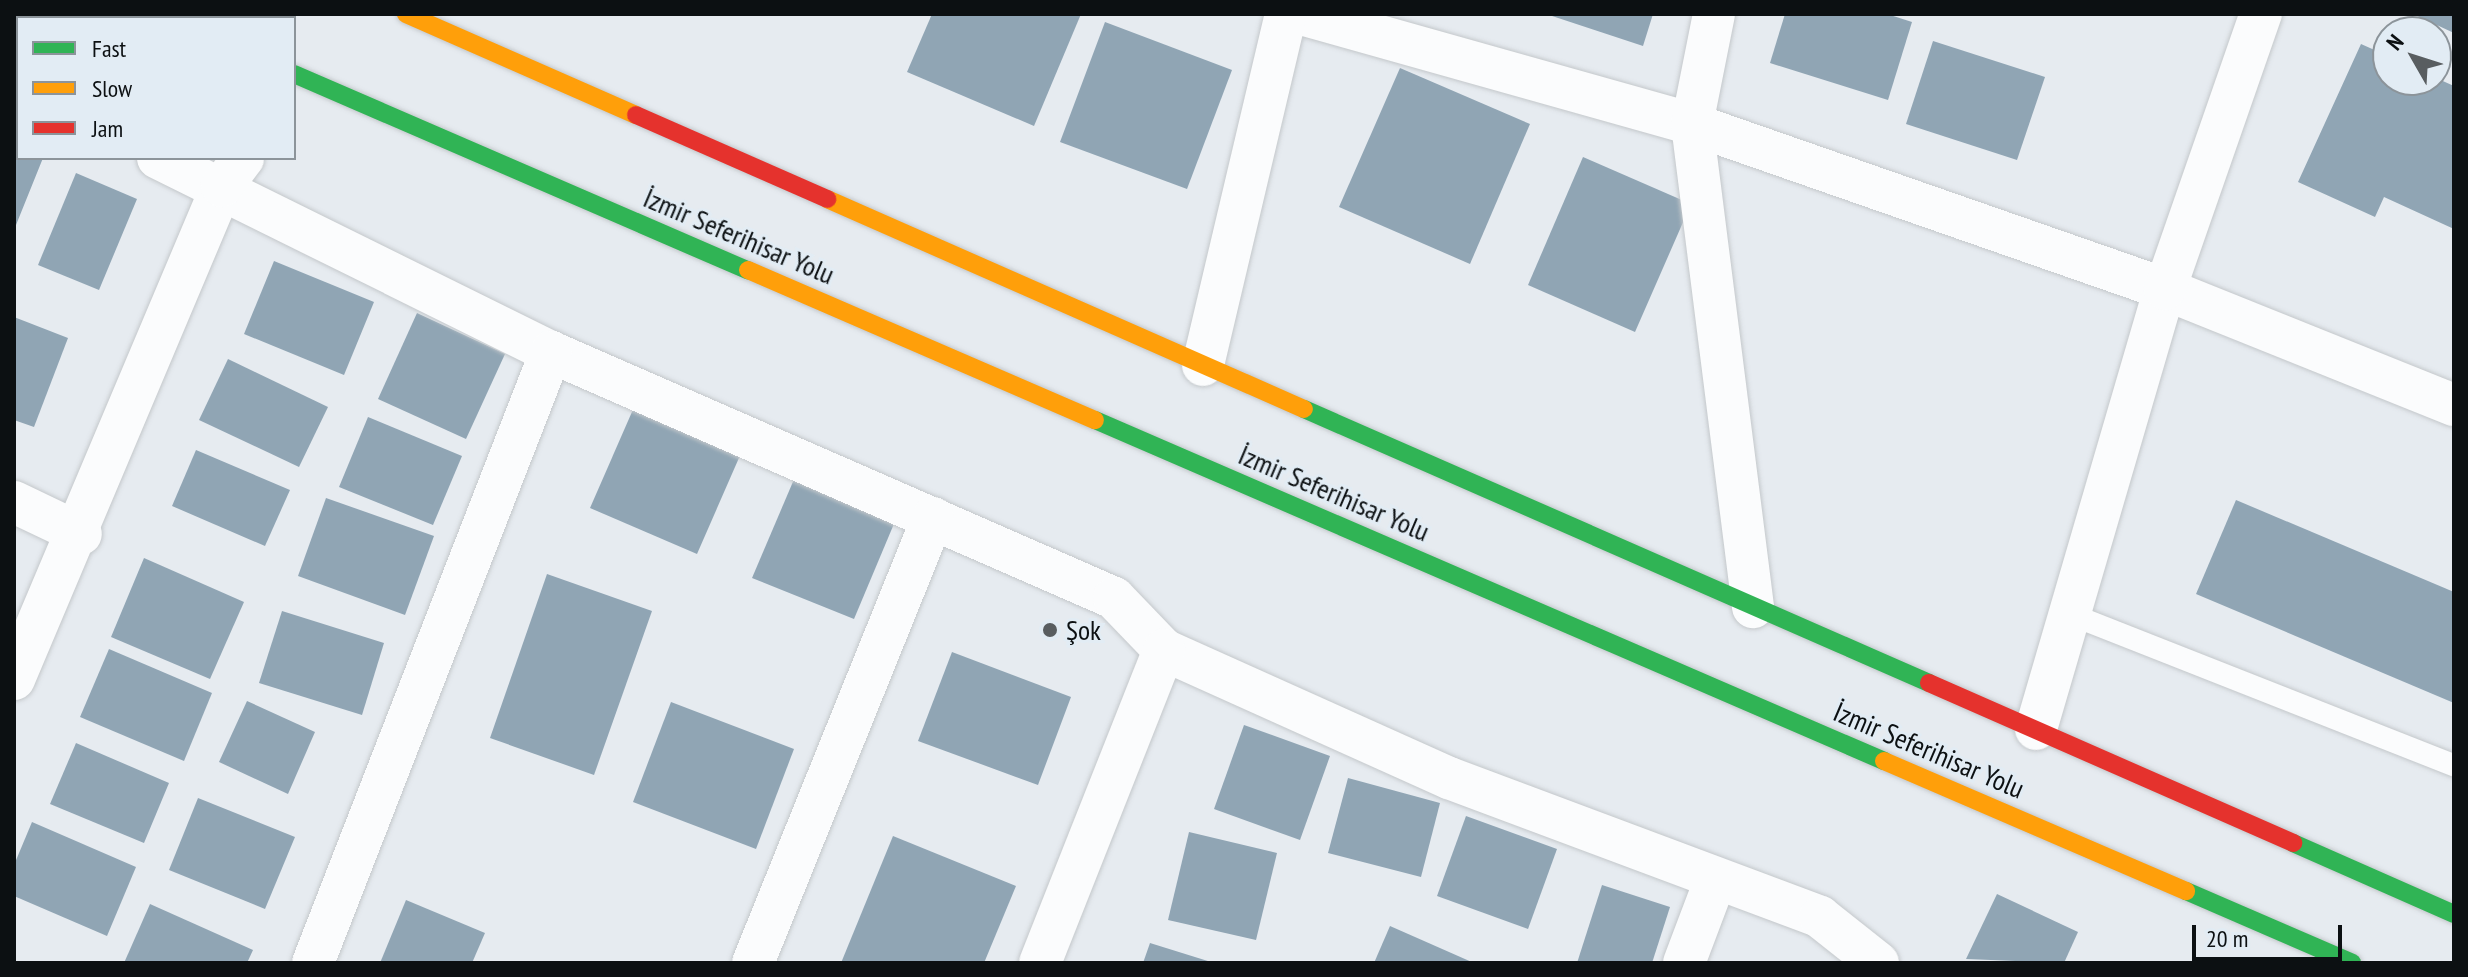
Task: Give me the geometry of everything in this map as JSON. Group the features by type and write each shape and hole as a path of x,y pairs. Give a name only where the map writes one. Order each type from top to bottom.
{"main road":[{"path":"406,14 2454,914"},
{"name":"İzmir Seferihisar Yolu","path":"298,82 2352,963"}],"street":[{"path":"1203,365 1286,14"},
{"path":"1301,14 1692,124 2165,289 2454,405"},
{"path":"1714,14 1692,124 1753,607"},
{"path":"2036,729 2165,289 2261,14"},
{"path":"169,160 232,172 551,352 1114,598 1164,650 1449,778 1715,881 1820,917 1878,963"},
{"path":"14,679 81,534 232,172"},
{"path":"313,963 551,352"},
{"path":"14,502 81,534"},
{"path":"753,963 933,518"},
{"path":"1040,963 1164,650"},
{"path":"1684,963 1715,881"}],"lane":[{"path":"2070,614 2454,765"}],"building":[{"path":"932,14 1081,14 1034,126 907,72"},
{"path":"1546,14 1653,14 1643,46"},
{"path":"1785,14 1887,14 1912,22 1888,100 1770,63"},
{"path":"2413,14 2454,14 2454,33 2452,16"},
{"path":"1105,22 1232,70 1187,189 1060,142"},
{"path":"1933,41 2045,77 2017,160 1906,124"},
{"path":"2361,44 2372,49 2372,96 2452,96 2454,86 2454,229 2384,197 2375,217 2298,182"},
{"path":"1400,68 1530,124 1470,264 1339,207"},
{"path":"14,141 16,160 42,160 14,230"},
{"path":"1583,157 1691,204 1635,332 1528,285"},
{"path":"76,173 137,199 99,290 38,265"},
{"path":"274,261 374,302 344,375 244,334"},
{"path":"417,313 505,354 466,439 378,399"},
{"path":"14,317 68,338 34,427 14,420"},
{"path":"228,359 328,407 299,467 199,420"},
{"path":"635,405 742,451 697,554 590,508"},
{"path":"368,417 462,456 433,525 339,487"},
{"path":"196,450 290,490 265,546 172,506"},
{"path":"795,477 896,519 854,619 752,578"},
{"path":"326,498 434,536 405,615 298,576"},
{"path":"2236,500 2454,592 2454,703 2196,594"},
{"path":"144,558 244,602 210,679 111,637"},
{"path":"547,574 652,611 594,775 490,738"},
{"path":"282,611 384,643 362,715 259,683"},
{"path":"109,649 212,693 184,761 80,717"},
{"path":"952,652 1071,697 1038,785 918,741"},
{"path":"247,701 315,732 288,794 219,762"},
{"path":"671,702 794,749 756,849 633,802"},
{"path":"1244,725 1330,756 1300,840 1214,809"},
{"path":"76,743 169,783 144,843 50,804"},
{"path":"1348,778 1440,803 1421,877 1328,853"},
{"path":"198,798 295,837 265,909 169,870"},
{"path":"1466,816 1557,849 1528,929 1437,896"},
{"path":"32,822 136,867 107,936 14,896 14,865"},
{"path":"1189,832 1277,853 1256,940 1168,920"},
{"path":"893,836 1016,886 984,963 841,963"},
{"path":"1602,885 1670,907 1652,963 1577,963"},
{"path":"1997,894 2078,932 2064,963 1966,959"},
{"path":"406,900 485,933 472,963 380,963"},
{"path":"150,904 253,950 247,963 124,963"},
{"path":"1390,926 1474,963 1374,963"},
{"path":"1150,943 1211,962 1211,963 1143,963"}],"traffic: fast":[{"path":"153,14 158,16"},
{"path":"296,75 748,270"},
{"path":"1304,409 1929,683"},
{"path":"1095,420 1884,761"},
{"path":"2293,843 2454,914"},
{"path":"2186,891 2352,963"}],"traffic: slow":[{"path":"406,14 636,115"},
{"path":"827,199 1304,409"},
{"path":"748,270 1095,420"},
{"path":"1884,761 2186,891"}],"traffic: jam":[{"path":"636,115 827,199"},
{"path":"1929,683 2293,843"}],"place":[{"name":"Şok","path":"1050,630"}]}
